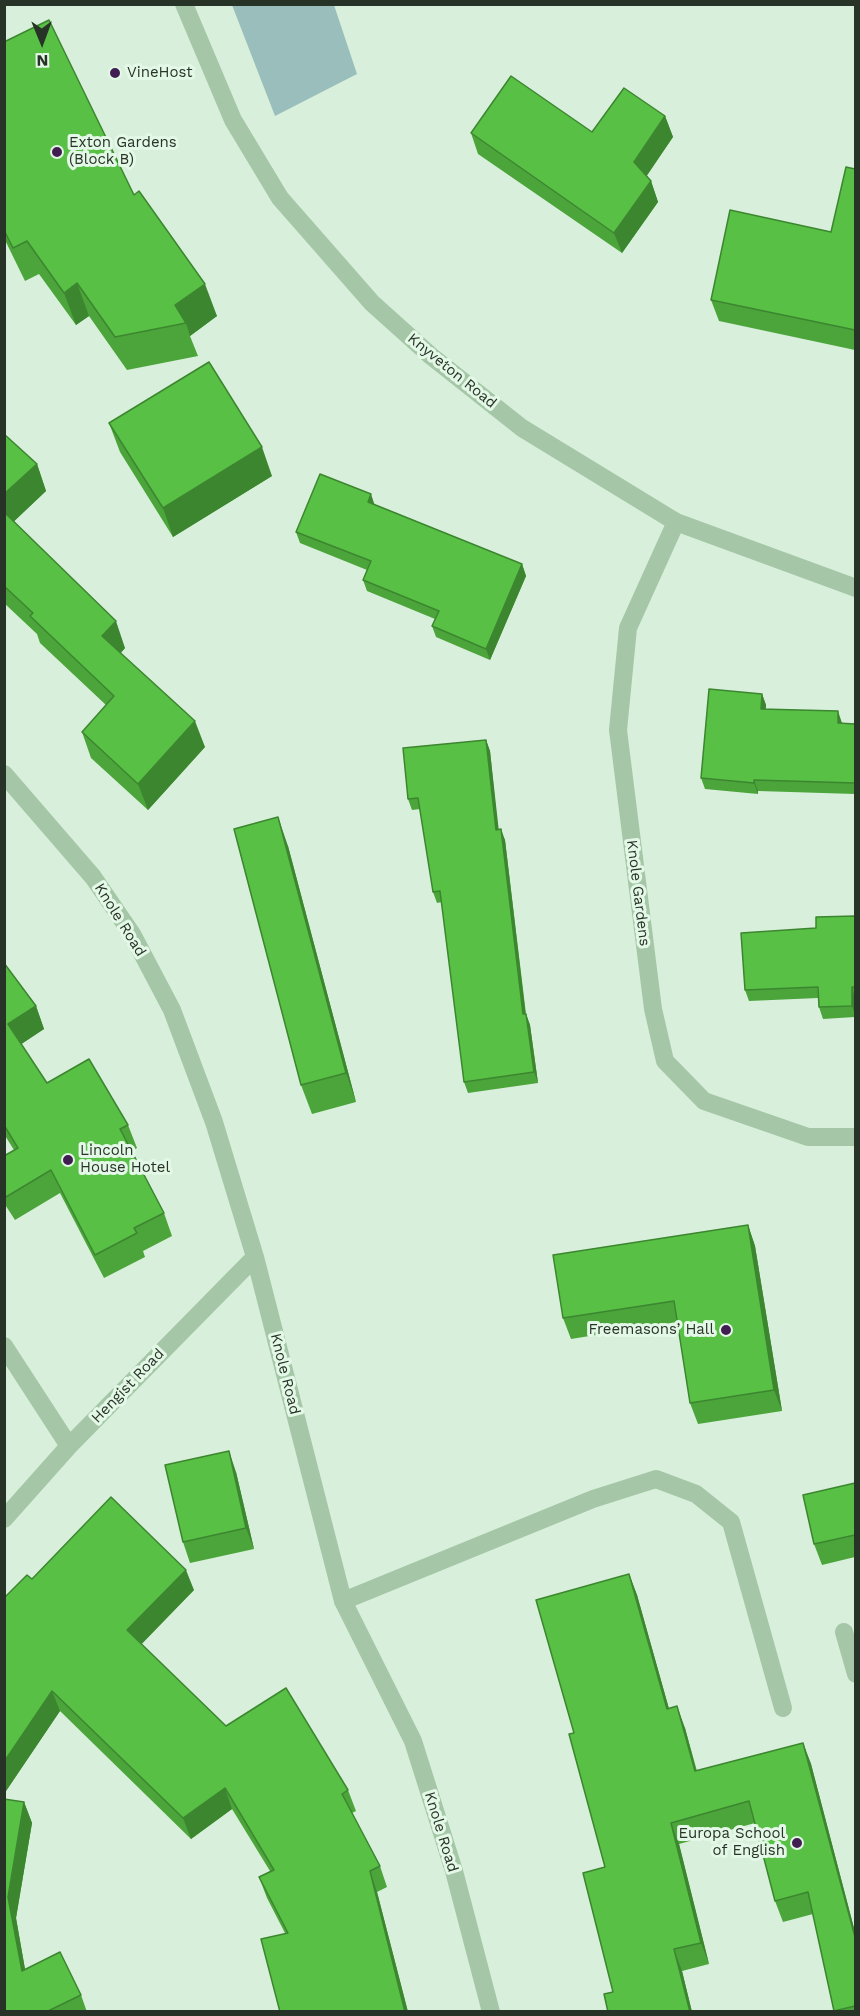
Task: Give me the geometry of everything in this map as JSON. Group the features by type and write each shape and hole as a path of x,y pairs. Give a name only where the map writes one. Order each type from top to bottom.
{"street":[{"name":"Knyveton Road","path":"184,4 233,120 280,198 372,303 431,356 522,428 676,522 855,588"},
{"name":"Knole Gardens","path":"676,522 628,628 618,730 653,1009 665,1060 704,1101 808,1137 855,1137"},
{"name":"Knole Road","path":"4,774 93,877 132,934 172,1010 214,1122 255,1257 343,1601 413,1741 454,1870 491,2012"},
{"name":"Hengist Road","path":"4,1519 69,1446 255,1257"},
{"path":"4,1346 69,1446"},
{"path":"343,1601 593,1499 656,1479 696,1494 730,1522 783,1708"},
{"path":"844,1632 855,1674"}],"shaded area":[{"path":"232,5 334,5 357,74 275,116"}],"building":[{"path":"49,20 134,195 139,191 205,284 175,305 186,323 115,337 77,283 64,293 27,241 13,248 4,230 4,42"},
{"path":"511,76 592,132 624,88 665,116 634,162 651,181 614,233 471,133"},
{"path":"846,167 855,169 855,330 711,300 730,210 831,232"},
{"path":"209,362 262,447 163,508 109,423"},
{"path":"4,434 37,464 4,494"},
{"path":"320,474 371,494 368,502 522,564 486,649 432,626 439,611 363,580 371,561 296,532"},
{"path":"4,512 116,621 102,636 195,721 138,784 82,732 114,696 30,616 33,613 4,586"},
{"path":"709,689 762,694 761,709 838,711 838,723 855,724 855,783 754,780 754,783 701,778"},
{"path":"486,740 496,830 501,829 523,1014 526,1014 534,1072 464,1082 440,891 433,892 418,798 408,799 403,748"},
{"path":"278,817 346,1073 301,1085 234,829"},
{"path":"855,916 855,987 852,987 852,1006 819,1007 818,987 745,990 741,933 816,928 816,917"},
{"path":"4,963 36,1006 8,1024 47,1083 89,1059 128,1125 120,1129 164,1213 134,1228 137,1233 95,1255 51,1170 6,1197 4,1194 4,1156 18,1148 4,1125"},
{"name":"Freemasons’ Hall","path":"748,1225 774,1390 690,1403 674,1301 563,1318 553,1255"},
{"path":"229,1451 246,1528 183,1542 165,1465"},
{"path":"855,1483 855,1535 814,1544 803,1495"},
{"path":"111,1497 186,1570 127,1630 226,1726 286,1688 348,1790 342,1794 380,1866 370,1871 405,2012 280,2012 261,1939 288,1933 259,1877 274,1870 225,1788 183,1818 52,1691 4,1762 4,1598 27,1575 32,1579"},
{"path":"629,1574 667,1709 677,1706 695,1771 803,1743 855,1937 855,2006 834,2011 808,1892 775,1901 749,1801 671,1823 701,1943 674,1949 690,2012 608,2012 604,1994 613,1992 583,1873 605,1867 569,1734 574,1733 536,1600"},
{"path":"4,1799 24,1802 8,1897 22,1971 60,1952 81,1995 46,2012 4,2012"}],"place":[{"name":"VineHost","path":"115,73"},
{"name":"Exton Gardens (Block B)","path":"57,152"},
{"name":"Lincoln House Hotel","path":"68,1160"},
{"name":"Freemasons’ Hall","path":"726,1330"},
{"name":"Europa School of English","path":"797,1843"}]}
